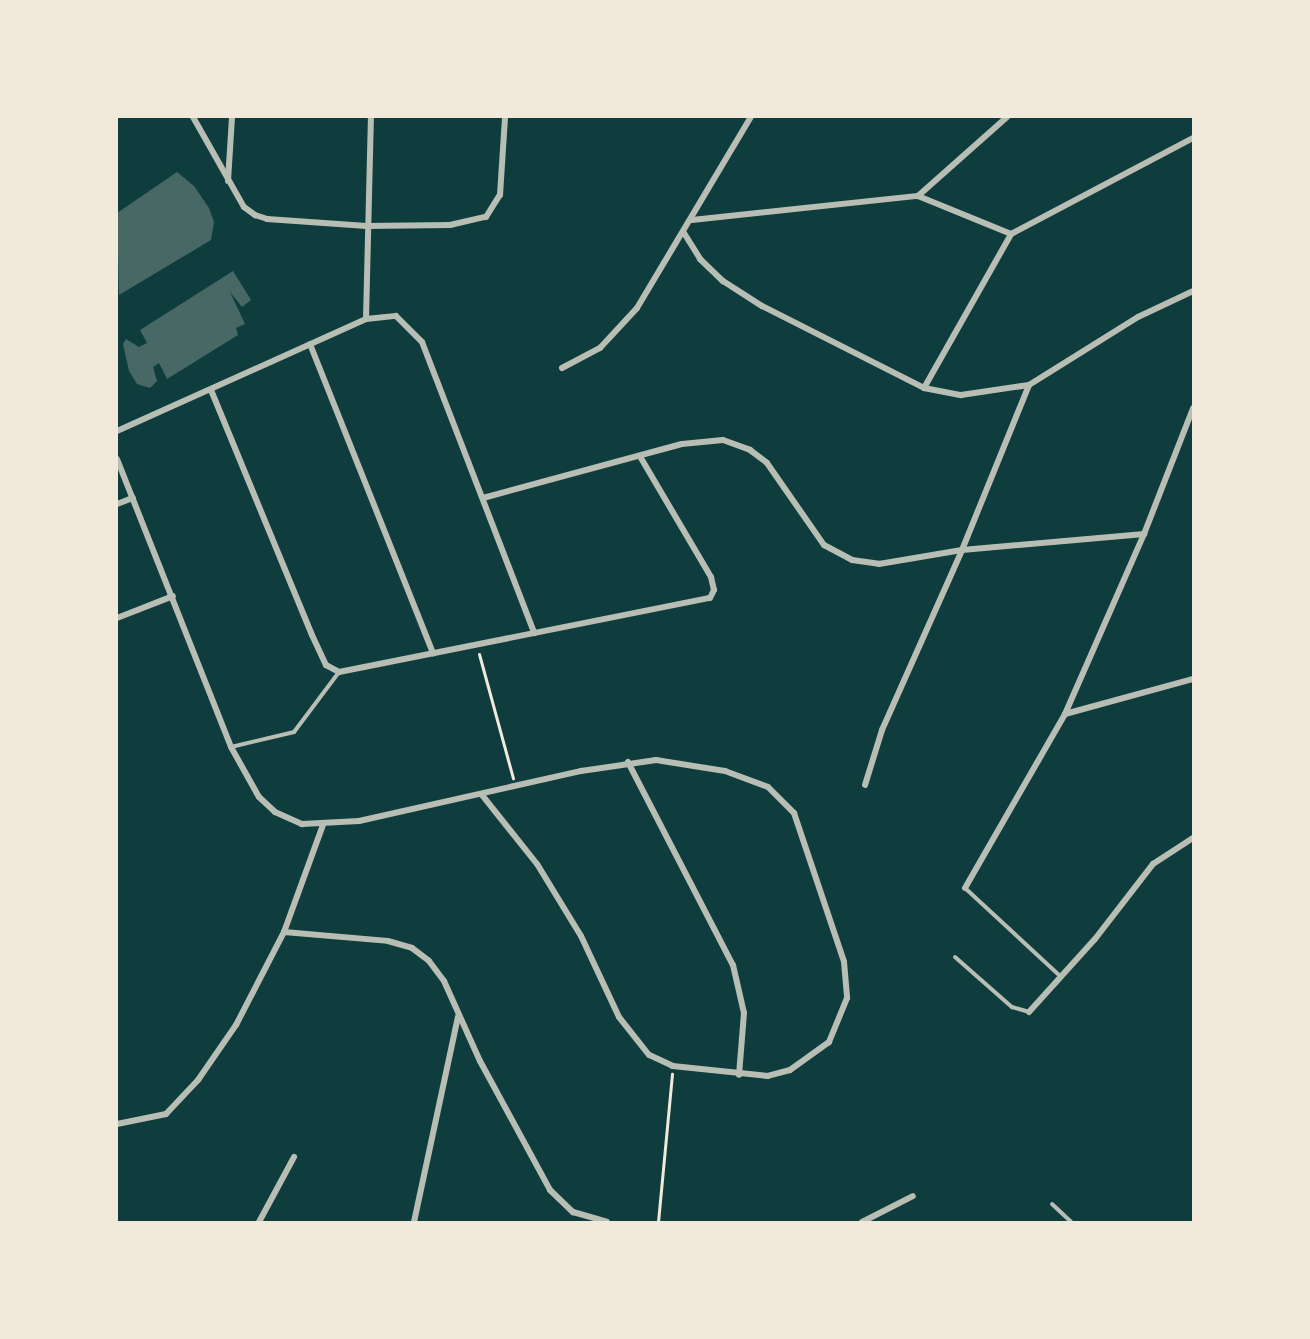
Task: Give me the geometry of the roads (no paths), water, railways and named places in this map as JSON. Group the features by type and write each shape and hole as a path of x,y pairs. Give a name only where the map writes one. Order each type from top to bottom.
{"street":[{"path":"193,117 244,207 267,219 367,226 450,225 486,217 500,195 505,117"},
{"path":"228,182 232,117"},
{"path":"366,319 371,117"},
{"path":"562,368 600,348 616,335 692,220 751,117"},
{"path":"918,196 1007,117"},
{"path":"924,388 1011,234 1193,138"},
{"path":"692,220 918,196 1011,234"},
{"path":"684,232 700,259 723,281 762,306 924,388 961,395 1029,385 1138,317 1193,291"},
{"path":"117,431 366,319 396,316 414,331 483,498 534,633"},
{"path":"310,344 433,653"},
{"path":"865,785 882,730 962,550 1029,385"},
{"path":"211,390 312,635 327,665 339,672 710,598 714,590 711,577 641,458"},
{"path":"964,888 1065,714 1144,534 1193,408"},
{"path":"483,498 706,440 723,440 750,450 782,480 805,521 825,545 852,560 879,564 962,550 1144,534"},
{"path":"117,459 231,747 259,797 275,812 302,824 323,825 482,795 628,762 687,763 725,771 768,787 794,813 844,962 847,998 829,1042 812,1058 790,1070 768,1076 739,1075 673,1066 649,1055 636,1043 619,1017 581,936 537,864 482,795"},
{"path":"117,504 133,498"},
{"path":"117,618 173,596"},
{"path":"1065,714 1193,679"},
{"path":"628,762 733,965 744,1013 739,1075"},
{"path":"117,1124 166,1114 181,1101 236,1025 284,932 323,825"},
{"path":"1029,1012 1062,978 1154,864 1193,838"},
{"path":"284,932 388,941 412,948 429,961 444,981 458,1017 550,1190 573,1212 607,1222"},
{"path":"414,1222 458,1017"},
{"path":"259,1222 294,1157"},
{"path":"862,1222 913,1196"}],"lane":[{"path":"231,747 294,732 339,672"},
{"path":"964,888 1062,978"},
{"path":"955,957 1012,1007 1029,1012"},
{"path":"1052,1204 1071,1222"}]}
